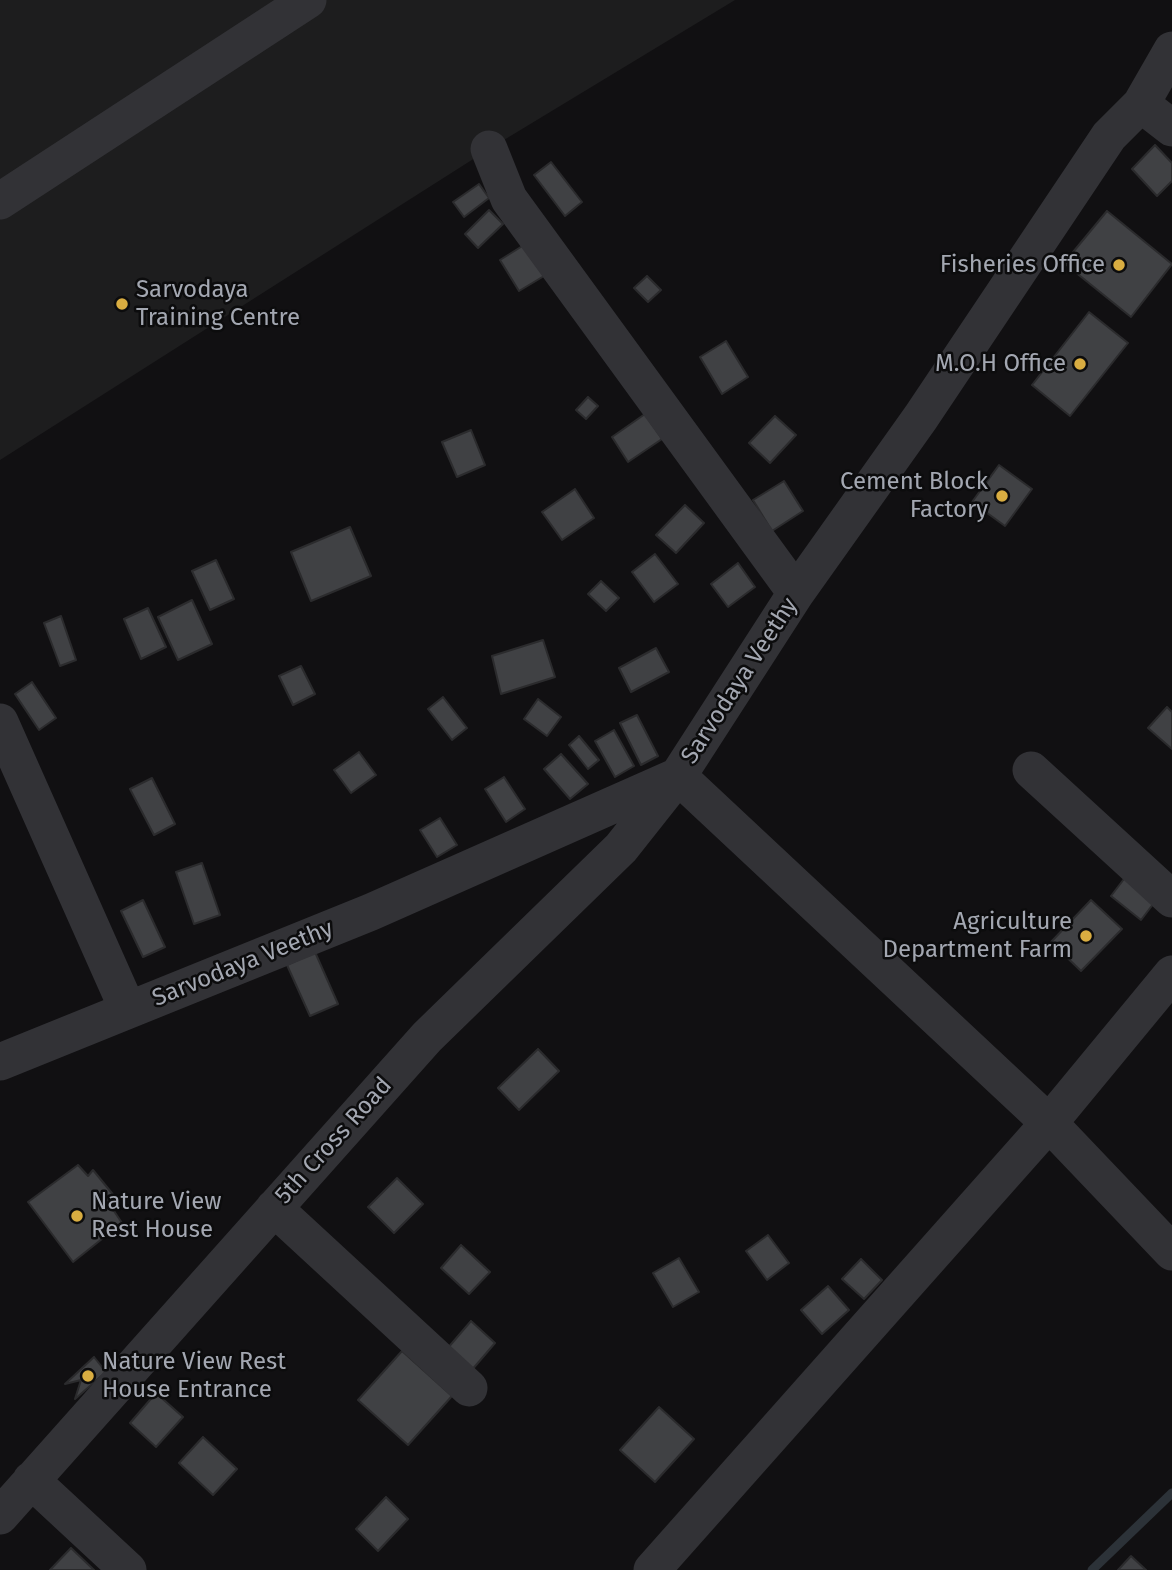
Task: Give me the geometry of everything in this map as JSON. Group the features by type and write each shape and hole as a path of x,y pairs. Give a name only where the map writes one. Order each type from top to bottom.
{"street":[{"path":"0,201 308,0"},
{"name":"Sarvodaya Veethy","path":"0,1062 371,912 678,776 796,593 922,417 1109,136 1141,104 1172,50"},
{"path":"1141,104 1172,128"},
{"path":"489,149 509,199 796,593"},
{"path":"0,722 128,1010"},
{"path":"1031,770 1172,899"},
{"path":"678,776 1049,1124 1172,1252"},
{"name":"5th Cross Road","path":"0,1516 427,1037 621,848 678,776"},
{"path":"652,1570 1049,1124 1172,974"},
{"path":"274,1208 469,1388"},
{"path":"31,1480 128,1570"}],"shaded area":[{"name":"Sarvodaya Training Centre","path":"0,0 735,0 489,149 0,460"}],"building":[{"path":"1155,145 1172,163 1172,181 1157,196 1132,169"},
{"path":"551,162 582,202 565,216 534,175"},
{"path":"479,184 489,198 464,217 453,202"},
{"path":"489,210 503,224 478,248 465,234"},
{"name":"Fisheries Office","path":"1107,211 1172,264 1131,317 1064,263"},
{"path":"524,245 544,276 519,291 500,260"},
{"path":"647,276 661,290 648,302 634,288"},
{"name":"M.O.H Office","path":"1089,312 1128,343 1070,416 1032,385"},
{"path":"726,341 748,377 722,394 700,357"},
{"path":"588,397 598,406 586,419 576,410"},
{"path":"645,414 662,439 628,462 612,437"},
{"path":"775,416 796,435 770,463 749,443"},
{"path":"471,430 485,465 457,477 442,442"},
{"name":"Cement Block Factory","path":"999,465 1032,489 1005,526 972,502"},
{"path":"784,481 803,511 772,531 753,500"},
{"path":"575,489 594,518 562,540 542,512"},
{"path":"685,505 704,523 676,553 656,535"},
{"path":"350,527 371,576 311,601 291,552"},
{"path":"655,554 678,584 654,602 632,572"},
{"path":"216,560 234,599 210,610 192,571"},
{"path":"738,563 755,587 728,607 711,584"},
{"path":"601,581 619,598 606,611 588,594"},
{"path":"192,600 212,644 178,660 158,617"},
{"path":"148,608 166,647 141,659 124,619"},
{"path":"61,616 76,660 60,666 44,623"},
{"path":"543,640 555,677 501,694 492,656"},
{"path":"656,648 669,672 631,692 619,668"},
{"path":"301,666 315,694 293,705 279,676"},
{"path":"32,682 56,718 39,730 15,694"},
{"path":"443,697 467,728 452,740 428,709"},
{"path":"538,699 561,717 547,736 524,719"},
{"path":"1167,707 1172,712 1172,749 1148,728"},
{"path":"637,715 658,756 641,765 620,723"},
{"path":"614,730 634,766 615,777 595,741"},
{"path":"579,736 599,760 588,769 569,745"},
{"path":"359,752 376,775 351,793 334,770"},
{"path":"561,754 588,784 570,799 544,769"},
{"path":"504,777 525,809 506,822 485,789"},
{"path":"152,778 175,824 154,835 130,789"},
{"path":"440,818 457,845 437,857 420,830"},
{"path":"202,863 220,915 194,924 176,872"},
{"path":"1127,875 1157,899 1141,920 1111,896"},
{"path":"143,900 165,947 143,957 121,911"},
{"name":"Agriculture Department Farm","path":"1091,900 1122,929 1081,971 1051,942"},
{"path":"315,952 338,1004 310,1016 287,965"},
{"path":"538,1049 559,1071 519,1110 498,1088"},
{"name":"Nature View Rest House","path":"78,1165 88,1176 93,1170 120,1203 112,1208 122,1223 73,1262 28,1202"},
{"path":"397,1178 423,1204 394,1233 368,1207"},
{"path":"768,1235 789,1263 767,1280 746,1251"},
{"path":"461,1245 490,1272 469,1294 441,1268"},
{"path":"679,1258 699,1292 673,1307 653,1273"},
{"path":"861,1259 882,1280 864,1299 842,1279"},
{"path":"828,1286 849,1310 822,1334 801,1310"},
{"path":"471,1321 495,1343 471,1371 447,1349"},
{"path":"402,1351 452,1396 408,1445 358,1400"},
{"name":"Nature View Rest House Entrance","path":"94,1357 106,1372 75,1399 81,1380 65,1384"},
{"path":"156,1393 183,1417 156,1447 130,1423"},
{"path":"659,1407 694,1439 655,1482 620,1450"},
{"path":"203,1437 237,1469 213,1495 179,1463"},
{"path":"386,1497 408,1519 378,1551 356,1529"},
{"path":"71,1548 94,1570 50,1570"},
{"path":"1131,1556 1146,1570 1118,1570"}],"waterway":[{"path":"1092,1570 1172,1493"}],"place":[{"name":"Fisheries Office","path":"1119,265"},
{"name":"Sarvodaya Training Centre","path":"122,304"},
{"name":"M.O.H Office","path":"1080,364"},
{"name":"Cement Block Factory","path":"1002,496"},
{"name":"Agriculture Department Farm","path":"1086,936"},
{"name":"Nature View Rest House","path":"77,1216"},
{"name":"Nature View Rest House Entrance","path":"88,1376"}]}
